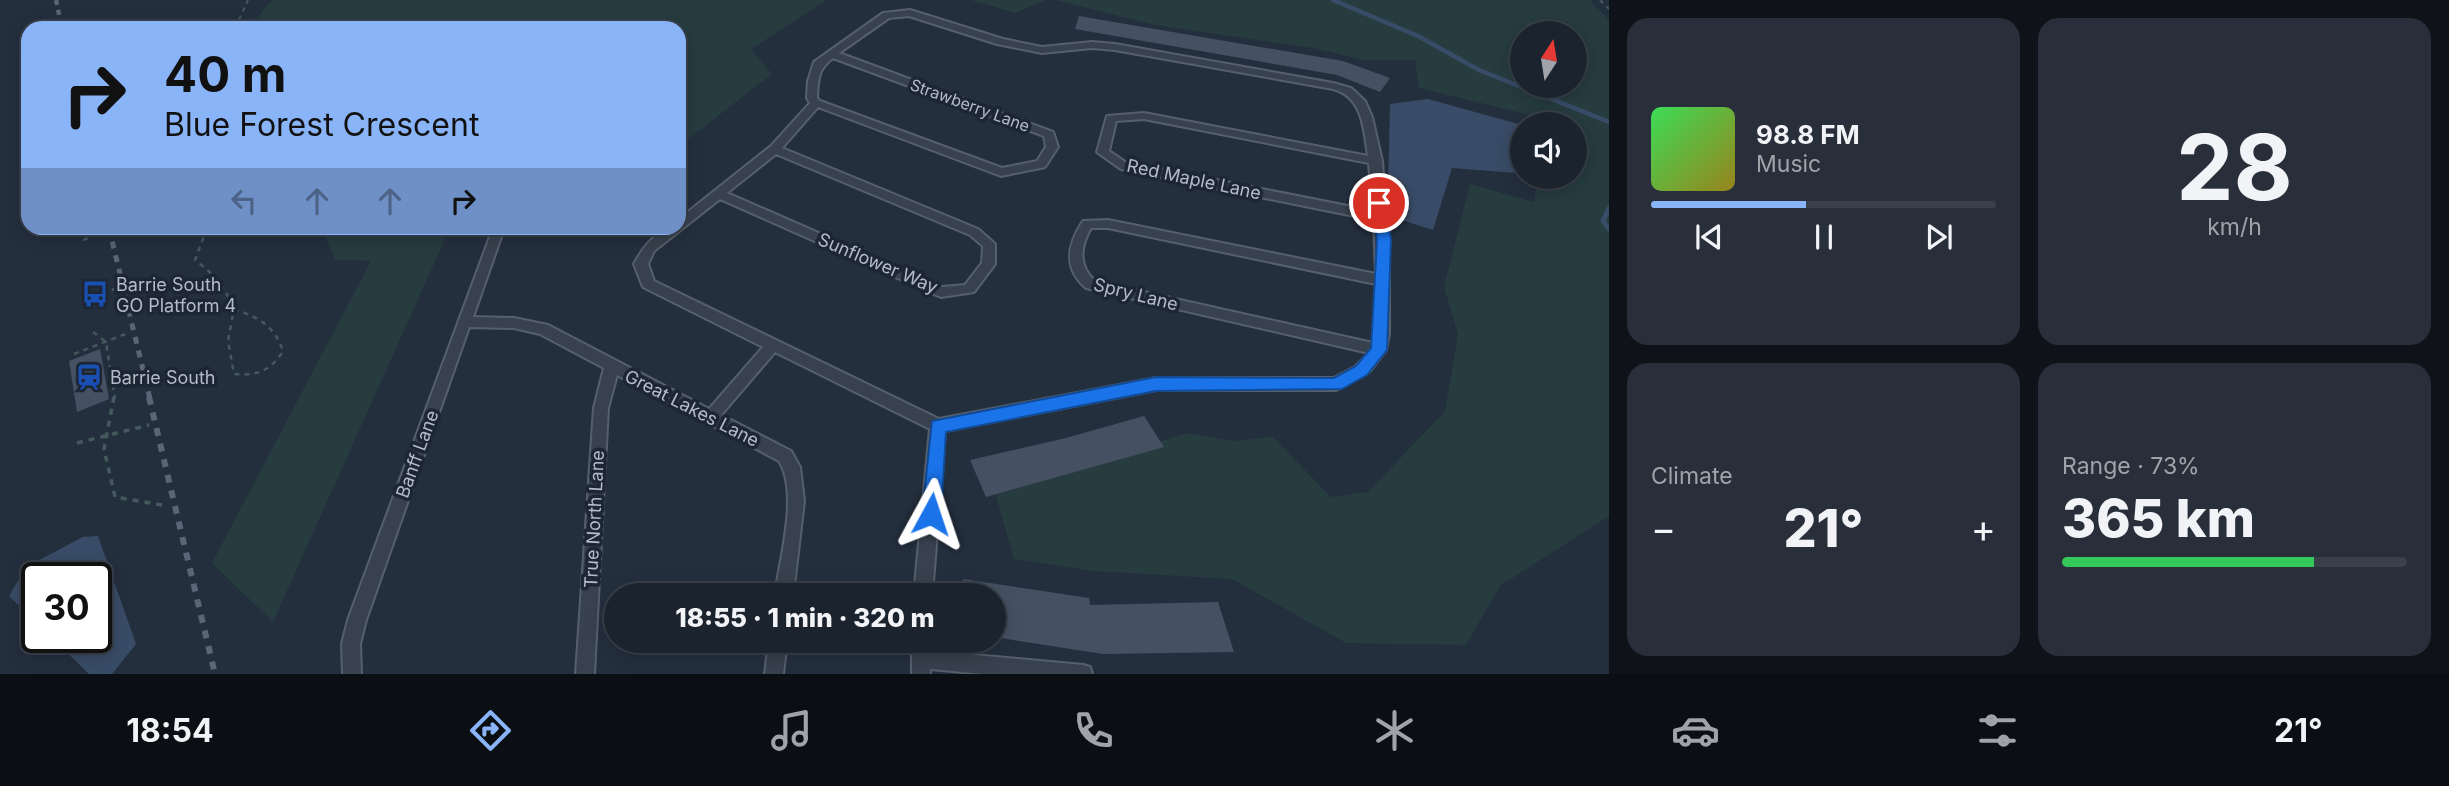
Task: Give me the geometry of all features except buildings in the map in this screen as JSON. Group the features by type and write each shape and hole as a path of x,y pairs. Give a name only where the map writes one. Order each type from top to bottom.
{"street":[{"path":"666,235 649,248 641,264 648,284 938,426 1156,384 1336,384 1362,371 1379,350 1384,240 1376,161 1362,102 1347,89 1092,45 1042,50 1001,42 910,13 886,15 818,64 812,98 816,103 775,149 686,219"},
{"name":"Strawberry Lane","path":"816,103 1002,172 1020,171 1041,164 1052,147 1049,134 832,54"},
{"name":"Red Maple Lane","path":"1376,161 1144,117 1111,118 1103,152 1121,165 1380,217"},
{"name":"Sunflower Way","path":"719,194 941,292 969,289 988,264 989,244 974,232 775,149"},
{"name":"Spry Lane","path":"1379,350 1091,285 1079,277 1074,261 1080,233 1087,224 1108,224 1381,280"},
{"name":"Banff Lane","path":"352,674 351,644 357,620 495,237"},
{"name":"Great Lakes Lane","path":"465,322 531,325 785,456 792,462 796,482 785,583"},
{"path":"711,417 772,346"},
{"name":"True North Lane","path":"585,674 601,408 612,366"},
{"path":"924,583 938,426"},
{"path":"774,674 776,653"},
{"path":"921,658 1041,672 1083,674"}],"path":[{"path":"238,21 248,0"},
{"path":"1600,0 1609,9"},
{"path":"83,240 96,235"},
{"path":"204,235 195,260 214,274 226,290 234,309 228,341 234,374 254,377 275,366 283,351 277,332 263,319 234,309"},
{"path":"93,297 117,288"},
{"path":"93,332 106,342 116,402 104,449 115,497 168,506"},
{"path":"74,354 128,334"},
{"path":"77,443 106,433 149,425"}],"green space":[{"path":"272,0 827,0 751,49 772,74 686,141 686,21 254,21"},
{"path":"971,0 1046,0 1015,13"},
{"path":"1055,0 1590,0 1609,20 1609,516 1500,586 1466,645 1346,643 1232,579 1093,571 1014,559 996,495 1186,433 1233,441 1273,437 1331,497 1368,492 1445,411 1458,334 1444,287 1470,184 1534,202 1536,189 1587,189 1587,112 1517,112 1419,88 1415,60 1364,60 1313,48 1155,25"},
{"path":"325,235 447,235 273,622 212,563 371,261 335,260"}],"water":[{"path":"1428,99 1510,122 1510,173 1452,168 1433,230 1399,219 1388,193 1390,104"},
{"path":"98,536 107,562 36,562 83,537"},
{"path":"21,576 21,608 9,596"},
{"path":"112,576 136,644 112,674 89,674 67,653 112,653"}],"waterway":[{"path":"1333,0 1418,36 1479,70 1609,122"},
{"path":"1609,208 1603,221 1609,229"}],"railway":[{"path":"56,0 60,21"},
{"path":"111,235 150,399"},
{"path":"149,397 215,674"}],"place":[{"name":"Barrie South GO Platform 4","path":"95,294"},
{"name":"Barrie South","path":"89,377"}],"route":[{"path":"931,514 938,426 1156,384 1336,384 1362,371 1379,350 1384,240 1379,203"}]}
